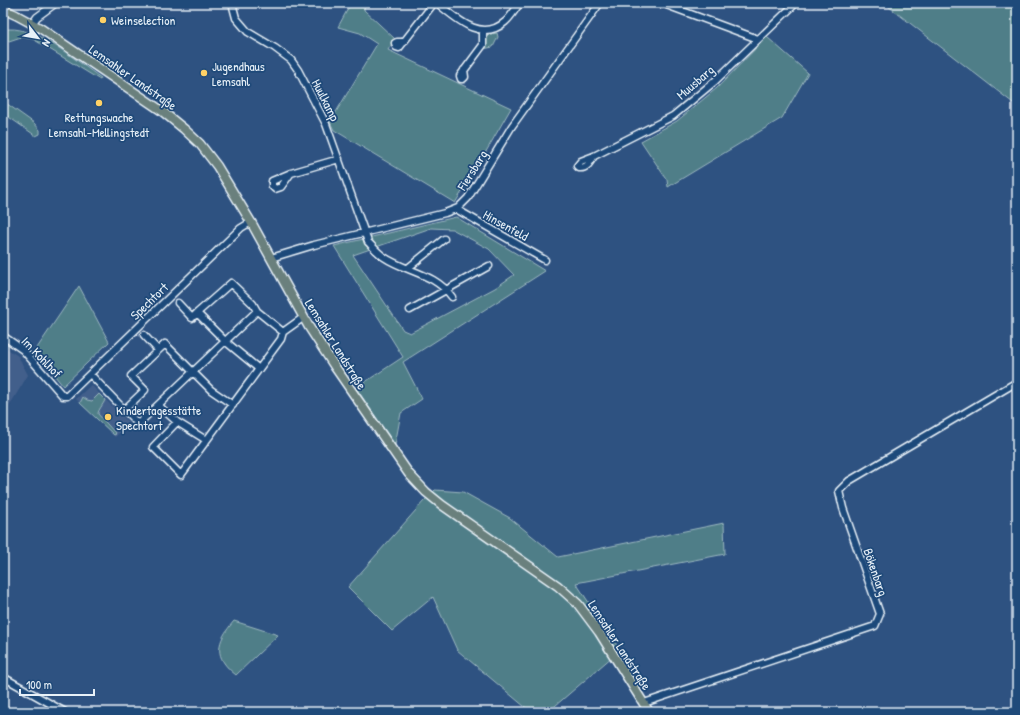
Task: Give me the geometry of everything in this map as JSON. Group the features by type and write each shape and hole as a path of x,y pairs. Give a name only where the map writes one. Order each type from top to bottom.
{"main road":[{"name":"Lemsahler Landstraße","path":"3,9 32,24 162,111 200,144 217,166 251,222 304,317 338,373 409,474 442,505 558,586 578,604 599,632 649,712"}],"street":[{"path":"32,24 37,17 56,3"},
{"name":"Huulkamp","path":"232,3 236,18 248,32 276,48 292,60 298,70 323,116 368,242 383,256 436,281 447,290 452,297"},
{"path":"404,42 434,3"},
{"path":"438,3 467,26 483,30 496,28 503,24 520,3"},
{"name":"Fiersbarg","path":"271,258 277,255 456,209 465,202 473,192 512,126 600,3"},
{"path":"661,3 758,39"},
{"name":"Muusbarg","path":"594,156 673,116 714,82 796,3"},
{"path":"464,70 483,45 483,30"},
{"path":"292,173 339,159"},
{"name":"Hinsenfeld","path":"456,209 546,260"},
{"name":"Spechtort","path":"63,396 67,396 241,228 251,222"},
{"path":"408,268 444,239"},
{"path":"410,310 489,266"},
{"path":"178,303 192,318 231,283 253,304 257,311 283,332"},
{"path":"90,374 138,424 257,311"},
{"path":"197,313 225,341 259,369"},
{"path":"177,422 153,447 181,475 281,339 283,332 304,317"},
{"path":"144,335 158,350"},
{"name":"Im Kohlhof","path":"3,336 23,350 63,396"},
{"path":"124,410 145,390 131,376 165,344 211,390 233,405"},
{"name":"Bökenbarg","path":"644,703 875,626 880,614 843,508 839,491 849,481 1017,382"},
{"path":"158,405 177,422 206,440"},
{"path":"3,677 65,712"}],"shaded area":[{"path":"3,346 18,356 28,375 3,416"},
{"name":"Kindertagesstätte Spechtort","path":"91,385 129,423 115,437 76,399"}],"green space":[{"path":"351,3 365,3 364,10 395,39 388,50 511,108 455,203 334,130 330,122 377,44 360,33 338,27"},
{"path":"884,3 1017,3 1017,106"},
{"path":"15,29 41,37 101,78 100,80 33,39 21,37 3,43 3,30"},
{"path":"497,33 498,37 493,47 483,49 486,35"},
{"path":"767,37 808,73 782,118 668,187 667,180 641,141 677,121 717,88"},
{"path":"3,101 34,123 40,130 40,134 36,136 3,113"},
{"path":"456,217 545,271 403,362 422,399 401,413 395,445 356,388 403,357 334,246","holes":["431,228 452,229 489,249 514,275 495,288 410,333 403,330 353,255"]},
{"path":"79,286 109,342 63,386 35,351"},
{"path":"99,394 105,400 98,414 116,434 114,435 80,403 83,397 92,401"},
{"path":"435,490 463,492 510,518 558,557 724,523 725,554 576,583 620,650 548,712 531,712 457,650 433,597 392,631 348,587"},
{"path":"234,621 278,635 236,675 223,662 220,649 223,636"}],"place":[{"name":"Weinselection","path":"103,20"},
{"name":"Jugendhaus Lemsahl","path":"204,73"},
{"name":"Rettungswache Lemsahl-Mellingstedt","path":"99,103"},
{"name":"Kindertagesstätte Spechtort","path":"108,417"}]}
